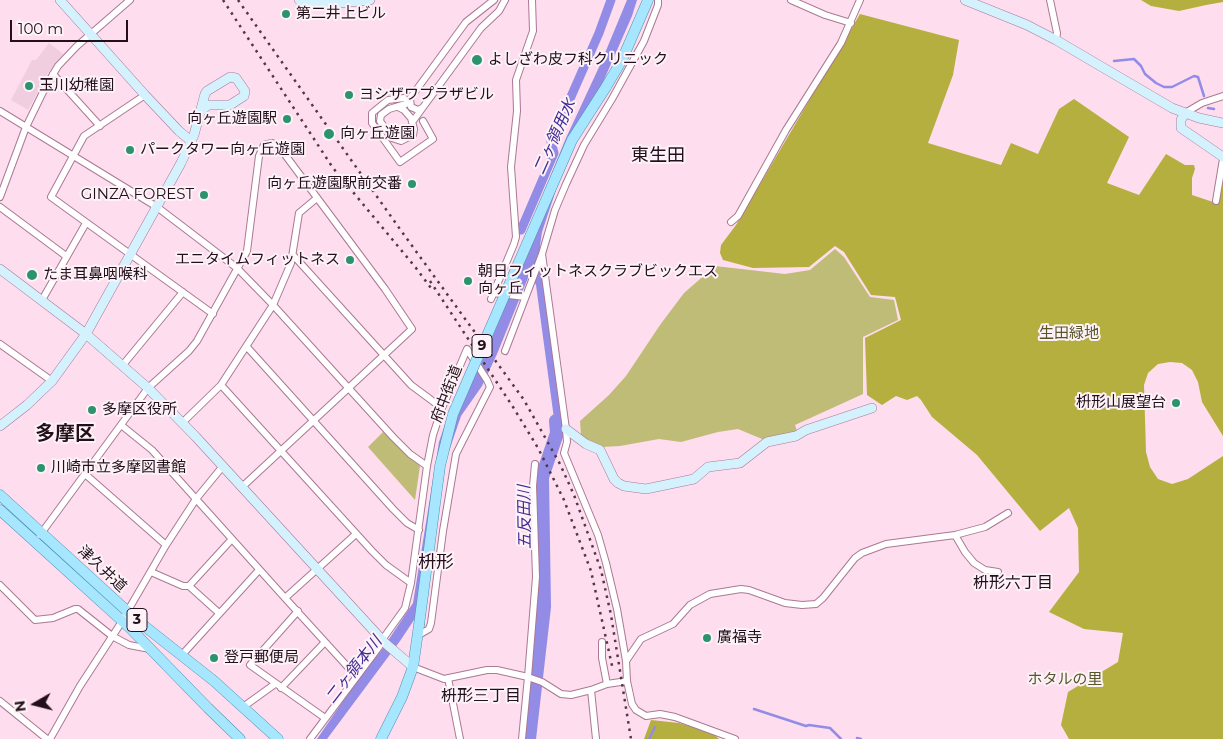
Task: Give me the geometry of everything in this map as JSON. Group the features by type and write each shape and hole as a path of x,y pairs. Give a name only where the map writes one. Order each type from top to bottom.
{"main road":[{"name":"府中街道","path":"382,739 402,697 413,667 440,466 453,414 572,140 622,60 648,0"},
{"name":"津久井道","path":"0,496 42,533 125,616 153,650 196,696 240,739"},
{"name":"津久井道","path":"0,510 35,542 125,616 181,656 243,706 278,739"}],"street":[{"path":"60,0 145,95 191,141"},
{"path":"0,197 26,127 53,74 69,54 130,0"},
{"path":"299,0 338,4 370,0"},
{"path":"494,0 466,22 407,99 406,104 389,109 381,116 380,121 392,138 401,141 413,134 413,121 481,28 499,10 505,0"},
{"path":"523,296 494,295 516,237 511,167 516,111 516,80 533,31 532,0"},
{"path":"505,351 523,296 530,285 541,257 555,210 566,184 584,145 612,100 644,41 658,0"},
{"path":"791,0 825,15 850,23"},
{"path":"732,222 738,216 786,130 841,43 860,0"},
{"path":"965,0 1027,25 1185,113 1223,123"},
{"path":"1050,0 1057,33 1056,40"},
{"path":"53,74 100,126"},
{"path":"0,426 5,418 52,381 86,334 157,208 191,141 200,112 207,92 230,77 236,78 245,91 244,96 230,105 208,105 200,112"},
{"path":"145,95 84,136 51,197 212,314"},
{"path":"1216,201 1223,158 1181,128 1180,124 1185,113 1202,103 1223,96"},
{"path":"407,99 411,107 418,110 422,108"},
{"path":"407,99 388,100 372,113 372,123 400,162 434,139 422,121"},
{"path":"398,107 408,114 413,121"},
{"path":"0,112 157,208 237,268 410,454 427,466"},
{"path":"35,542 148,388 189,351 197,341 248,251 258,159 264,144 268,143 276,144 385,289 412,329 242,487"},
{"path":"182,423 221,385 273,305 293,255 299,213 317,198"},
{"path":"0,207 66,256"},
{"path":"42,300 86,223"},
{"path":"293,255 411,385 442,408"},
{"path":"541,257 566,429 567,442 564,454 598,535 617,609 632,704 640,713 646,716 660,714 675,717 735,739"},
{"path":"0,269 86,334 148,388 223,466 383,642 413,667 444,679 473,672 497,670 542,682 561,694 570,695 607,684 627,681"},
{"path":"122,366 183,292"},
{"path":"0,344 52,381"},
{"path":"247,347 393,509 407,523 418,530"},
{"path":"310,739 383,642 405,608 411,583 433,435 442,408 467,350 490,387 456,454 443,531 431,623 428,628 418,630"},
{"path":"221,385 356,534 386,565 411,583"},
{"path":"566,429 586,444 600,450 614,479 618,483 624,486 646,489 694,479 708,467 740,463 767,442 796,436 806,430 872,408"},
{"path":"121,424 152,450 356,676"},
{"path":"522,739 530,678 536,577 533,486 535,464"},
{"path":"0,701 48,739 125,616 166,545 196,499 223,466"},
{"path":"85,474 166,545"},
{"path":"626,660 641,639 673,624 690,605 710,594 741,589 785,603 816,604 862,552 886,544 955,535 985,527 1008,513"},
{"path":"285,598 356,534"},
{"path":"955,535 974,563 985,570 998,572"},
{"path":"189,586 232,539"},
{"path":"181,656 259,570"},
{"path":"151,572 183,586 189,586 219,613"},
{"path":"0,585 35,620 53,618 78,609 112,636 129,645 153,650"},
{"path":"298,611 250,666 325,718"},
{"path":"243,706 278,686 325,642"},
{"path":"602,642 602,658 607,684"},
{"path":"448,678 460,739"},
{"path":"591,690 596,739"}],"shaded area":[{"path":"627,0 637,0 632,16 557,187 542,232 540,246 563,436 559,447 552,435 555,426 536,285 530,273 482,386 461,416 446,460 426,602 400,641 327,739 317,739 361,675 381,651 413,603 439,442 450,409 477,372 490,343 512,286 529,228 566,138 600,65"},
{"name":"玉川幼稚園","path":"49,43 63,54 48,73 28,110 11,100 32,60 36,60"},
{"path":"835,249 844,257 870,297 894,300 898,320 863,337 863,394 795,425 797,431 789,435 762,439 738,429 718,432 681,442 659,439 620,446 602,447 589,442 581,435 580,421 609,395 626,376 684,293 715,266 785,274 810,270"},
{"path":"383,432 420,466 415,500 368,447"}],"green space":[{"path":"1141,0 1223,0 1223,2 1179,11 1151,6"},
{"name":"生田緑地","path":"860,14 959,40 953,75 928,143 1001,165 1011,143 1038,154 1059,109 1074,99 1129,137 1107,183 1139,195 1166,154 1185,165 1194,165 1192,195 1219,204 1223,181 1223,436 1202,402 1198,382 1192,370 1182,363 1158,364 1148,373 1144,385 1146,452 1150,467 1158,479 1172,484 1188,479 1223,456 1223,739 1069,739 1061,725 1068,692 1118,662 1123,633 1084,629 1049,612 1079,572 1078,528 1069,508 1040,531 977,455 932,417 917,396 907,400 896,396 882,405 867,395 865,338 901,320 895,297 871,295 844,252 835,246 809,267 753,268 723,260 720,253 721,245 736,225"},
{"path":"651,720 679,723 713,733 719,739 644,739"}],"waterway":[{"name":"二ヶ領用水","path":"521,230 554,153 551,142 599,33 611,0"},
{"path":"1114,61 1134,59 1141,66 1145,74 1164,87 1172,87 1194,76 1198,77 1204,96"},
{"path":"1208,108 1214,109"},
{"name":"五反田川","path":"529,739 544,607 542,477 557,433 556,421"},
{"name":"二ヶ領本川","path":"538,504 542,498"},
{"path":"754,709 806,726 830,728 841,739"},
{"path":"649,739 655,727"},
{"path":"857,738 861,739"}],"railway":[{"path":"223,0 333,168 431,288"},
{"path":"238,0 402,232 524,400 560,464 574,495 601,570 611,615 631,739"},
{"path":"430,281 513,407 538,448 564,500 591,571 613,670"}],"place":[{"name":"第二井上ビル","path":"286,14"},
{"name":"よしざわ皮フ科クリニック","path":"477,60"},
{"name":"玉川幼稚園","path":"29,86"},
{"name":"ヨシザワプラザビル","path":"349,95"},
{"name":"向ヶ丘遊園駅","path":"287,119"},
{"name":"向ヶ丘遊園","path":"329,134"},
{"name":"パークタワー向ヶ丘遊園","path":"130,150"},
{"name":"向ヶ丘遊園駅前交番","path":"412,184"},
{"name":"GINZA FOREST","path":"204,195"},
{"name":"エニタイムフィットネス","path":"350,260"},
{"name":"たま耳鼻咽喉科","path":"32,275"},
{"name":"朝日フィットネスクラブビックエス 向ヶ丘","path":"468,281"},
{"name":"枡形山展望台","path":"1176,403"},
{"name":"多摩区役所","path":"92,410"},
{"name":"川崎市立多摩図書館","path":"41,468"},
{"name":"廣福寺","path":"707,638"},
{"name":"登戸郵便局","path":"214,658"}],"district":[{"name":"東生田","path":"658,156"},
{"name":"多摩区","path":"65,434"},
{"name":"枡形","path":"436,563"},
{"name":"枡形六丁目","path":"1013,583"},
{"name":"枡形三丁目","path":"481,696"}],"park label":[{"name":"ホタルの里","path":"1065,680"}]}
